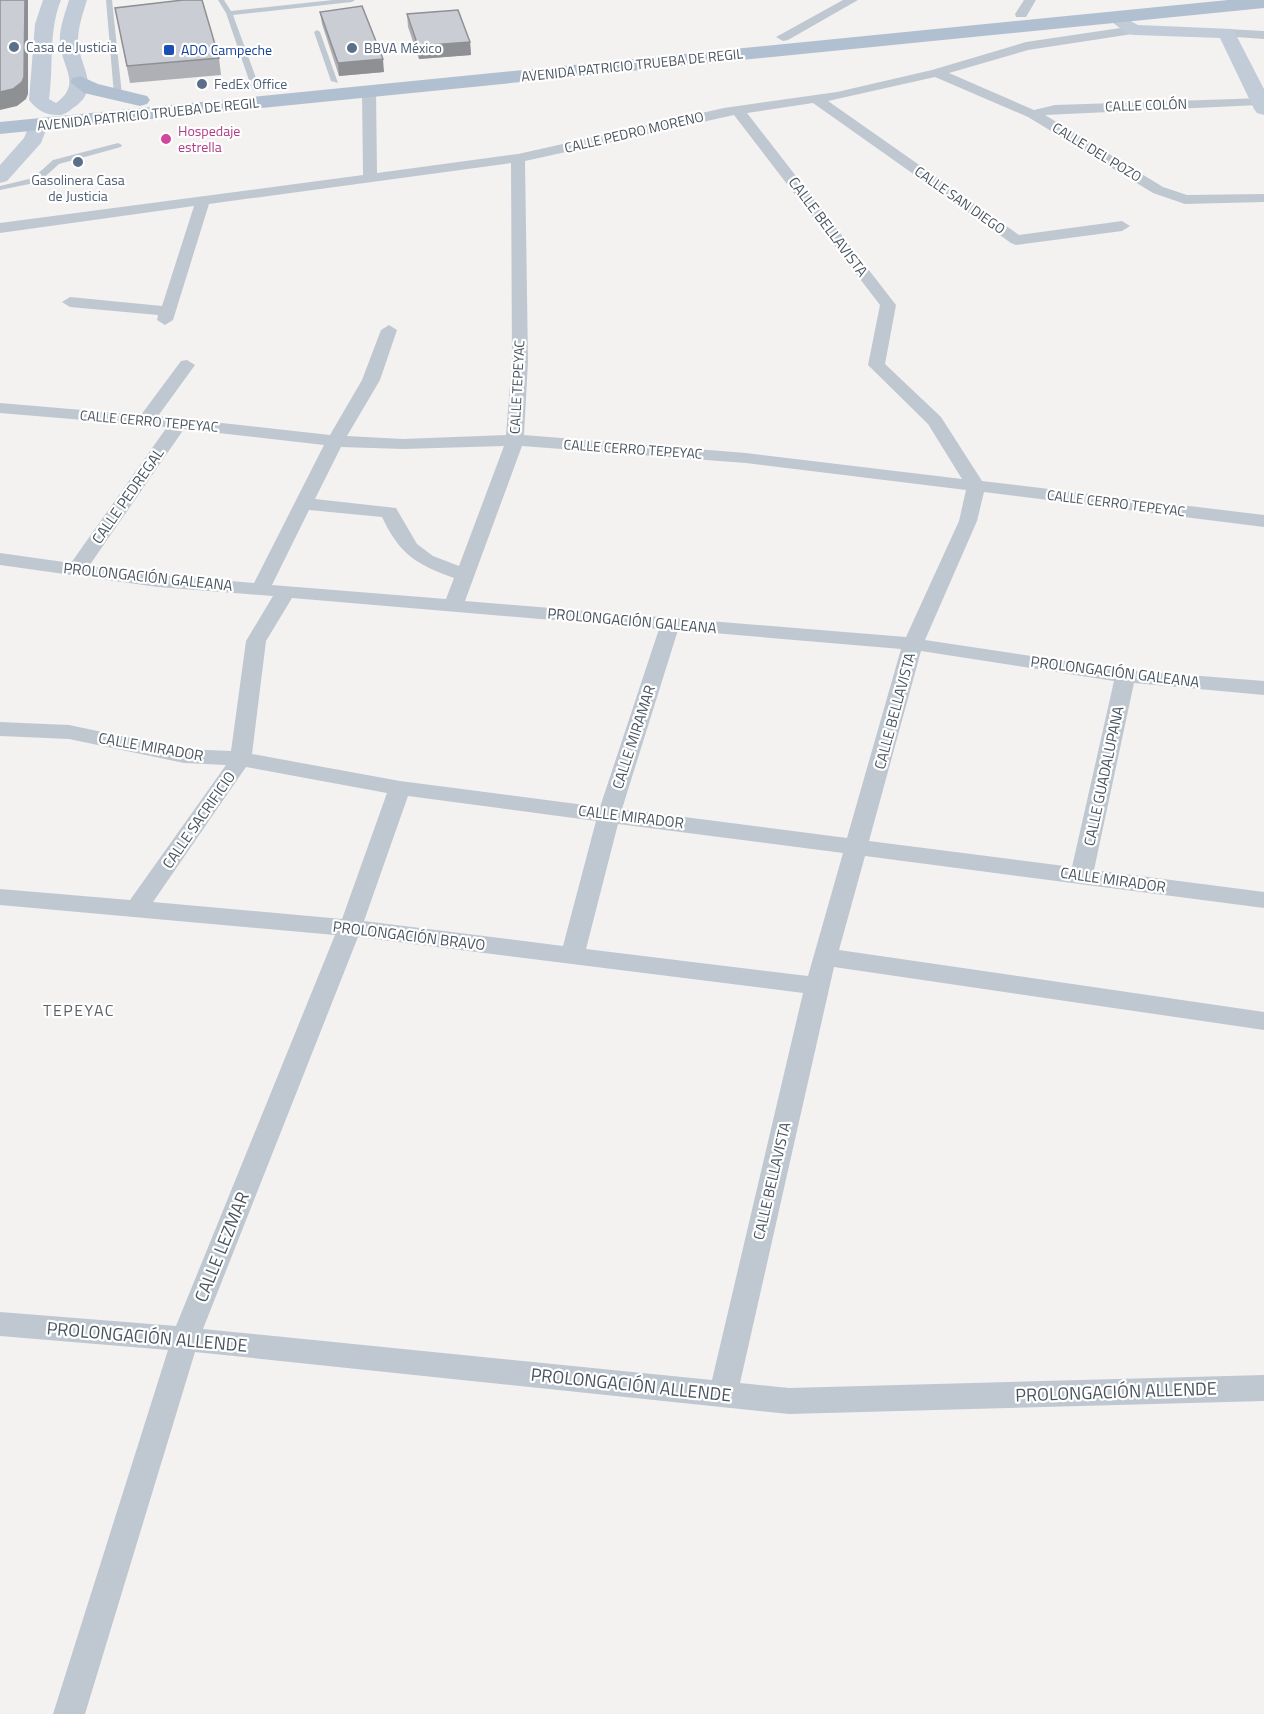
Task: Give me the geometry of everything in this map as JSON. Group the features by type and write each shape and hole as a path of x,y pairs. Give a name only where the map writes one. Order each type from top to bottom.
{"main road":[{"name":"AVENIDA PATRICIO TRUEBA DE REGIL","path":"2,121 58,110 140,100 783,37 1026,7 1162,0"},
{"name":"AVENIDA PATRICIO TRUEBA DE REGIL","path":"38,125 1264,2"},
{"path":"80,82 91,89 140,100"},
{"path":"2,121 29,108 39,100"},
{"path":"2,121 22,117 33,120 38,125 58,110 81,116 108,117"}],"street":[{"path":"52,0 47,9 39,43 44,78 39,100 43,105 58,110 74,99 80,82 69,45 69,33 78,0"},
{"path":"783,37 852,0"},
{"path":"1114,18 1134,30"},
{"name":"CALLE PEDRO MORENO","path":"0,228 518,158 738,110 816,99 936,73 1026,46 1134,30 1263,34"},
{"path":"1227,33 1262,105"},
{"path":"39,43 69,45"},
{"name":"CALLE DEL POZO","path":"936,73 1033,114 1158,190 1185,200 1264,198"},
{"path":"369,91 370,179"},
{"name":"CALLE SAN DIEGO","path":"816,99 1016,240 1122,226"},
{"name":"CALLE COLÓN","path":"1033,114 1055,109 1262,105"},
{"name":"CALLE BELLAVISTA","path":"723,1394 825,957 913,644 968,521 976,486 935,421 876,365 888,304 738,110"},
{"path":"0,177 34,139 38,125"},
{"name":"CALLE TEPEYAC","path":"454,605 515,440 520,361 518,158"},
{"path":"70,302 166,316 203,201"},
{"path":"261,588 335,441 371,380 389,330"},
{"path":"146,420 188,365"},
{"name":"CALLE CERRO TEPEYAC","path":"0,408 179,423 335,441 403,444 515,440 746,458 1264,521"},
{"name":"CALLE PEDREGAL","path":"77,569 179,423"},
{"path":"304,504 389,512 400,536 418,558 465,575"},
{"name":"PROLONGACIÓN GALEANA","path":"0,559 158,580 913,644 1125,676 1264,688"},
{"name":"CALLE SACRIFICIO","path":"136,909 242,759 256,641 287,590"},
{"name":"CALLE MIRAMAR","path":"572,956 609,814 670,624"},
{"name":"CALLE GUADALUPANA","path":"1082,875 1125,676"},
{"name":"CALLE MIRADOR","path":"0,729 69,732 184,756 242,759 399,788 1264,900"},
{"name":"CALLE LEZMAR","path":"69,1714 185,1340 350,928 399,788"},
{"name":"PROLONGACIÓN BRAVO","path":"0,897 350,928 817,986"},
{"path":"825,957 1264,1021"},
{"name":"PROLONGACIÓN ALLENDE","path":"0,1324 185,1340 789,1401 1264,1388"}],"lane":[{"path":"109,0 118,95"},
{"path":"221,0 229,13 256,89"},
{"path":"229,13 352,0"},
{"path":"317,32 334,81"},
{"path":"0,188 36,180 56,162 118,145"}],"building":[{"name":"Casa de Justicia","path":"0,0 25,0 24,77 22,82 13,89 0,92"},
{"name":"ADO Campeche","path":"202,0 219,58 127,66 115,8"},
{"name":"BBVA México","path":"362,6 383,59 338,63 320,12"},
{"path":"458,10 470,42 418,46 407,14"}],"place":[{"name":"Casa de Justicia","path":"14,47"},
{"name":"BBVA México","path":"352,48"},
{"name":"ADO Campeche","path":"169,50"},
{"name":"FedEx Office","path":"202,84"},
{"name":"Hospedaje estrella","path":"166,139"},
{"name":"Gasolinera Casa de Justicia","path":"78,162"}],"district":[{"name":"TEPEYAC","path":"79,1010"}]}
